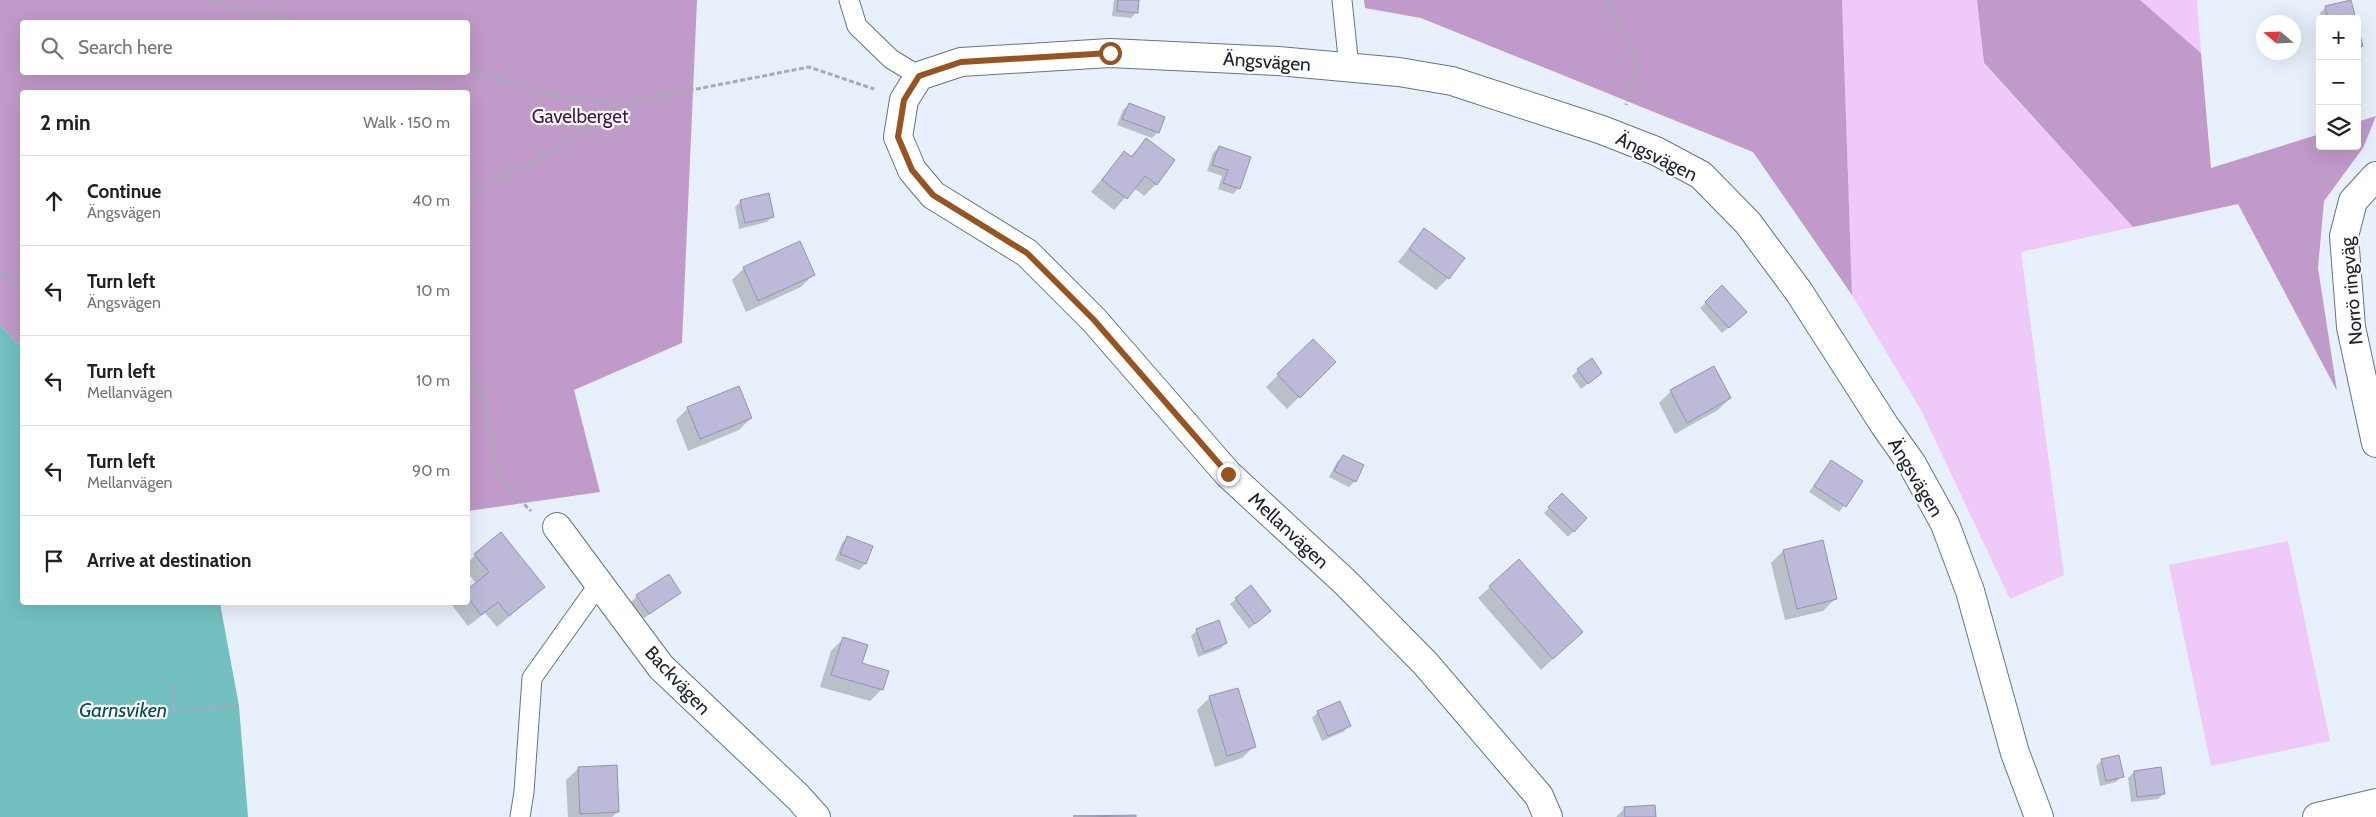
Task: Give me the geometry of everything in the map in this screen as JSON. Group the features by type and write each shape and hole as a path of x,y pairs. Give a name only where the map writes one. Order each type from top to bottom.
{"street":[{"name":"Ängsvägen","path":"919,76 961,62 1110,53 1278,61 1399,72 1452,81 1616,136 1656,151 1701,175 1748,223 1799,292 1885,426 1912,464 1945,524 1970,591 2015,753 2039,817"},
{"path":"904,100 919,76"},
{"name":"Mellanvägen","path":"904,100 898,137 912,170 933,195 1027,253 1094,320 1228,474 1345,582 1425,663 1539,796 1548,817"},
{"name":"Norrö ringväg","path":"2376,176 2353,201 2344,236 2350,327 2376,443"},
{"name":"Backvägen","path":"557,527 661,667 798,797 816,817"},
{"path":"2317,817 2376,803"}],"lane":[{"path":"849,0 857,26 890,59 919,76"},
{"path":"1342,0 1349,67"},
{"path":"520,817 524,792 532,678 599,584"}],"path":[{"path":"206,0 291,20"},
{"path":"1607,0 1638,64 1616,136"},
{"path":"470,71 556,96 625,103 809,67 904,100"},
{"path":"432,75 434,90"},
{"path":"470,195 540,159 625,103"},
{"path":"0,274 20,283"},
{"path":"470,374 486,407 492,447 500,480 534,514"},
{"path":"173,684 174,711 239,706"}],"shaded area":[{"path":"1842,0 1977,0 1984,64 2133,227 2021,252 2064,575 2010,599 1921,410 1852,295"},
{"path":"2140,0 2197,0 2201,53"},
{"path":"2288,541 2330,741 2211,766 2169,565"}],"green space":[{"name":"Gavelberget","path":"0,0 697,0 682,343 574,390 600,492 470,511 470,90 20,90 20,344 16,343 0,324"},
{"path":"1364,0 1842,0 1852,295 1753,152 1421,18 1365,8"},
{"path":"1977,0 2140,0 2201,53 2211,168 2316,135 2316,150 2361,150 2361,121 2376,116 2363,148 2324,201 2318,268 2337,391 2238,204 2133,227 1984,63"}],"water":[{"name":"Garnsviken","path":"0,324 16,343 20,344 20,605 220,605 239,706 248,817 0,817"}],"building":[{"path":"1118,0 1139,0 1138,13 1117,11"},
{"path":"2351,0 2355,15 2327,15 2325,6"},
{"path":"1129,103 1165,117 1159,133 1122,119"},
{"path":"1146,138 1175,160 1157,185 1145,176 1127,199 1102,180 1124,151 1132,157"},
{"path":"1219,146 1251,157 1240,189 1223,183 1228,170 1212,165"},
{"path":"769,193 774,217 745,223 740,200"},
{"path":"1424,228 1465,258 1449,279 1409,249"},
{"path":"800,241 815,275 758,301 743,267"},
{"path":"1722,285 1747,312 1729,328 1705,302"},
{"path":"1313,339 1336,362 1300,398 1277,374"},
{"path":"1592,358 1602,373 1588,384 1577,369"},
{"path":"1714,366 1731,398 1687,423 1670,390"},
{"path":"739,386 752,418 700,439 687,407"},
{"path":"1343,455 1364,465 1356,482 1334,471"},
{"path":"1831,460 1863,481 1846,507 1814,486"},
{"path":"1562,493 1587,518 1574,532 1548,507"},
{"path":"501,532 545,587 509,616 498,602 481,615 470,601 470,587 489,572 474,554"},
{"path":"847,536 873,546 866,564 840,554"},
{"path":"1823,540 1837,599 1797,609 1783,550"},
{"path":"1519,559 1583,632 1553,659 1489,586"},
{"path":"669,574 681,593 649,614 636,595"},
{"path":"1251,585 1271,611 1255,624 1235,598"},
{"path":"1219,620 1227,643 1204,652 1196,629"},
{"path":"843,637 868,645 862,663 889,671 883,690 831,675"},
{"path":"1238,688 1256,747 1227,756 1209,696"},
{"path":"1340,701 1351,726 1328,736 1317,711"},
{"path":"2119,755 2124,777 2106,781 2101,759"},
{"path":"617,765 619,812 580,814 578,767"},
{"path":"2161,767 2165,794 2137,797 2134,771"},
{"path":"1655,805 1656,817 1625,817 1624,807"},
{"path":"1136,815 1136,817 1073,816"}],"route":[{"path":"1110,53 961,62 919,76 904,100 898,137 912,170 933,195 1027,253 1094,320 1228,474"}]}
